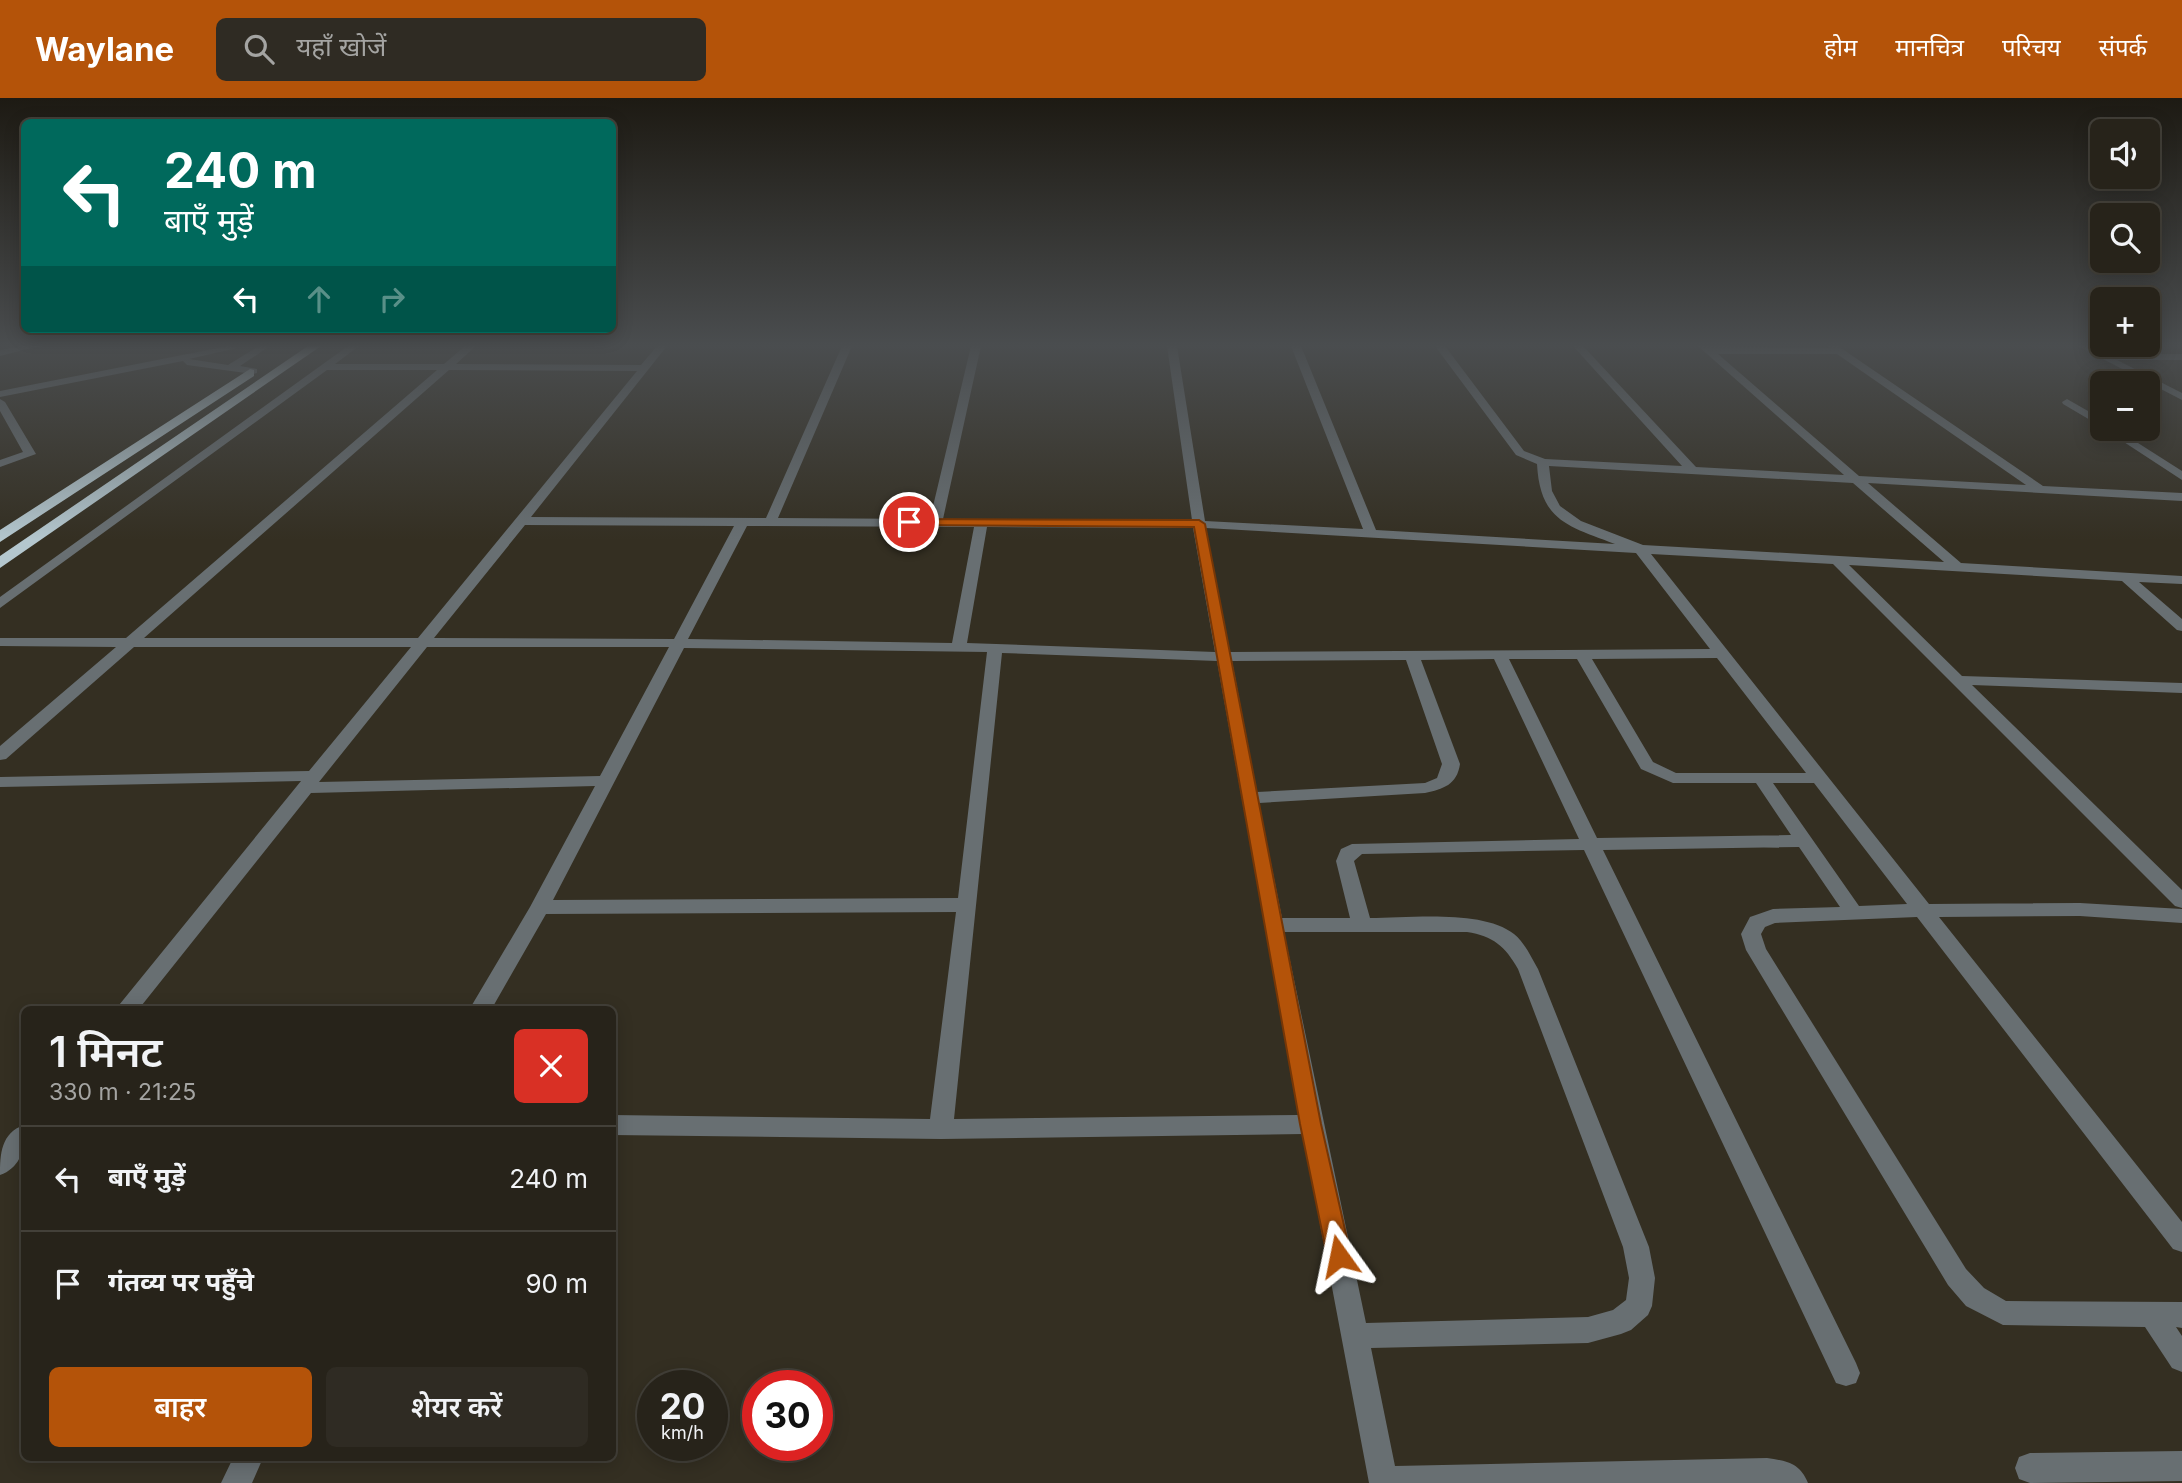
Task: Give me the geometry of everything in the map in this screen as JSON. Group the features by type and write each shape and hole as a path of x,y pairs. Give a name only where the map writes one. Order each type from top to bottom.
{"highway":[{"path":"0,537 193,411"},
{"path":"0,563 221,411"}],"street":[{"path":"0,464 30,454 5,411"},
{"path":"0,604 264,411"},
{"path":"0,755 397,411"},
{"path":"129,1006 610,411"},
{"path":"771,521 818,411"},
{"path":"936,522 961,411"},
{"path":"1182,411 1199,524 1273,925 1384,1482 1767,1473 1786,1476 1793,1483"},
{"path":"1322,411 1371,534"},
{"path":"1488,411 1520,453 1543,462 2182,497"},
{"path":"1637,411 1693,471"},
{"path":"1777,411 1957,567"},
{"path":"1926,411 2040,489"},
{"path":"2128,441 2182,476"},
{"path":"1543,462 1548,498 1556,511 1574,522 1640,549 2182,1241"},
{"path":"521,521 1199,524 2182,580"},
{"path":"482,1006 540,907 743,521"},
{"path":"959,647 981,522"},
{"path":"1836,560 2182,901"},
{"path":"2126,577 2182,627"},
{"path":"0,642 677,643 959,647 1224,657 1721,653"},
{"path":"941,1129 995,648"},
{"path":"1582,655 1647,765 1673,778 1819,778"},
{"path":"1500,656 1846,1373"},
{"path":"1250,798 1425,788 1442,784 1450,775 1451,764 1412,657"},
{"path":"1957,680 2182,688"},
{"path":"1761,778 1854,913"},
{"path":"0,782 605,781"},
{"path":"1362,925 1345,862 1348,853 1359,848 1804,841"},
{"path":"540,907 967,905"},
{"path":"2182,916 2114,910 2042,908 1773,916 1758,922 1751,934 1756,950 1957,1277 1975,1297 2003,1313 2182,1315"},
{"path":"1273,925 1467,925 1491,928 1511,940 1528,969 1636,1247 1642,1278 1639,1306 1621,1321 1588,1330 1356,1336"},
{"path":"616,1125 941,1129 1311,1124"},
{"path":"0,1166 21,1139"},
{"path":"2152,1315 2182,1359"},
{"path":"236,1483 247,1461"},
{"path":"2030,1468 2182,1466"}],"route":[{"path":"909,522 1199,524 1311,1124 1339,1256"}]}
